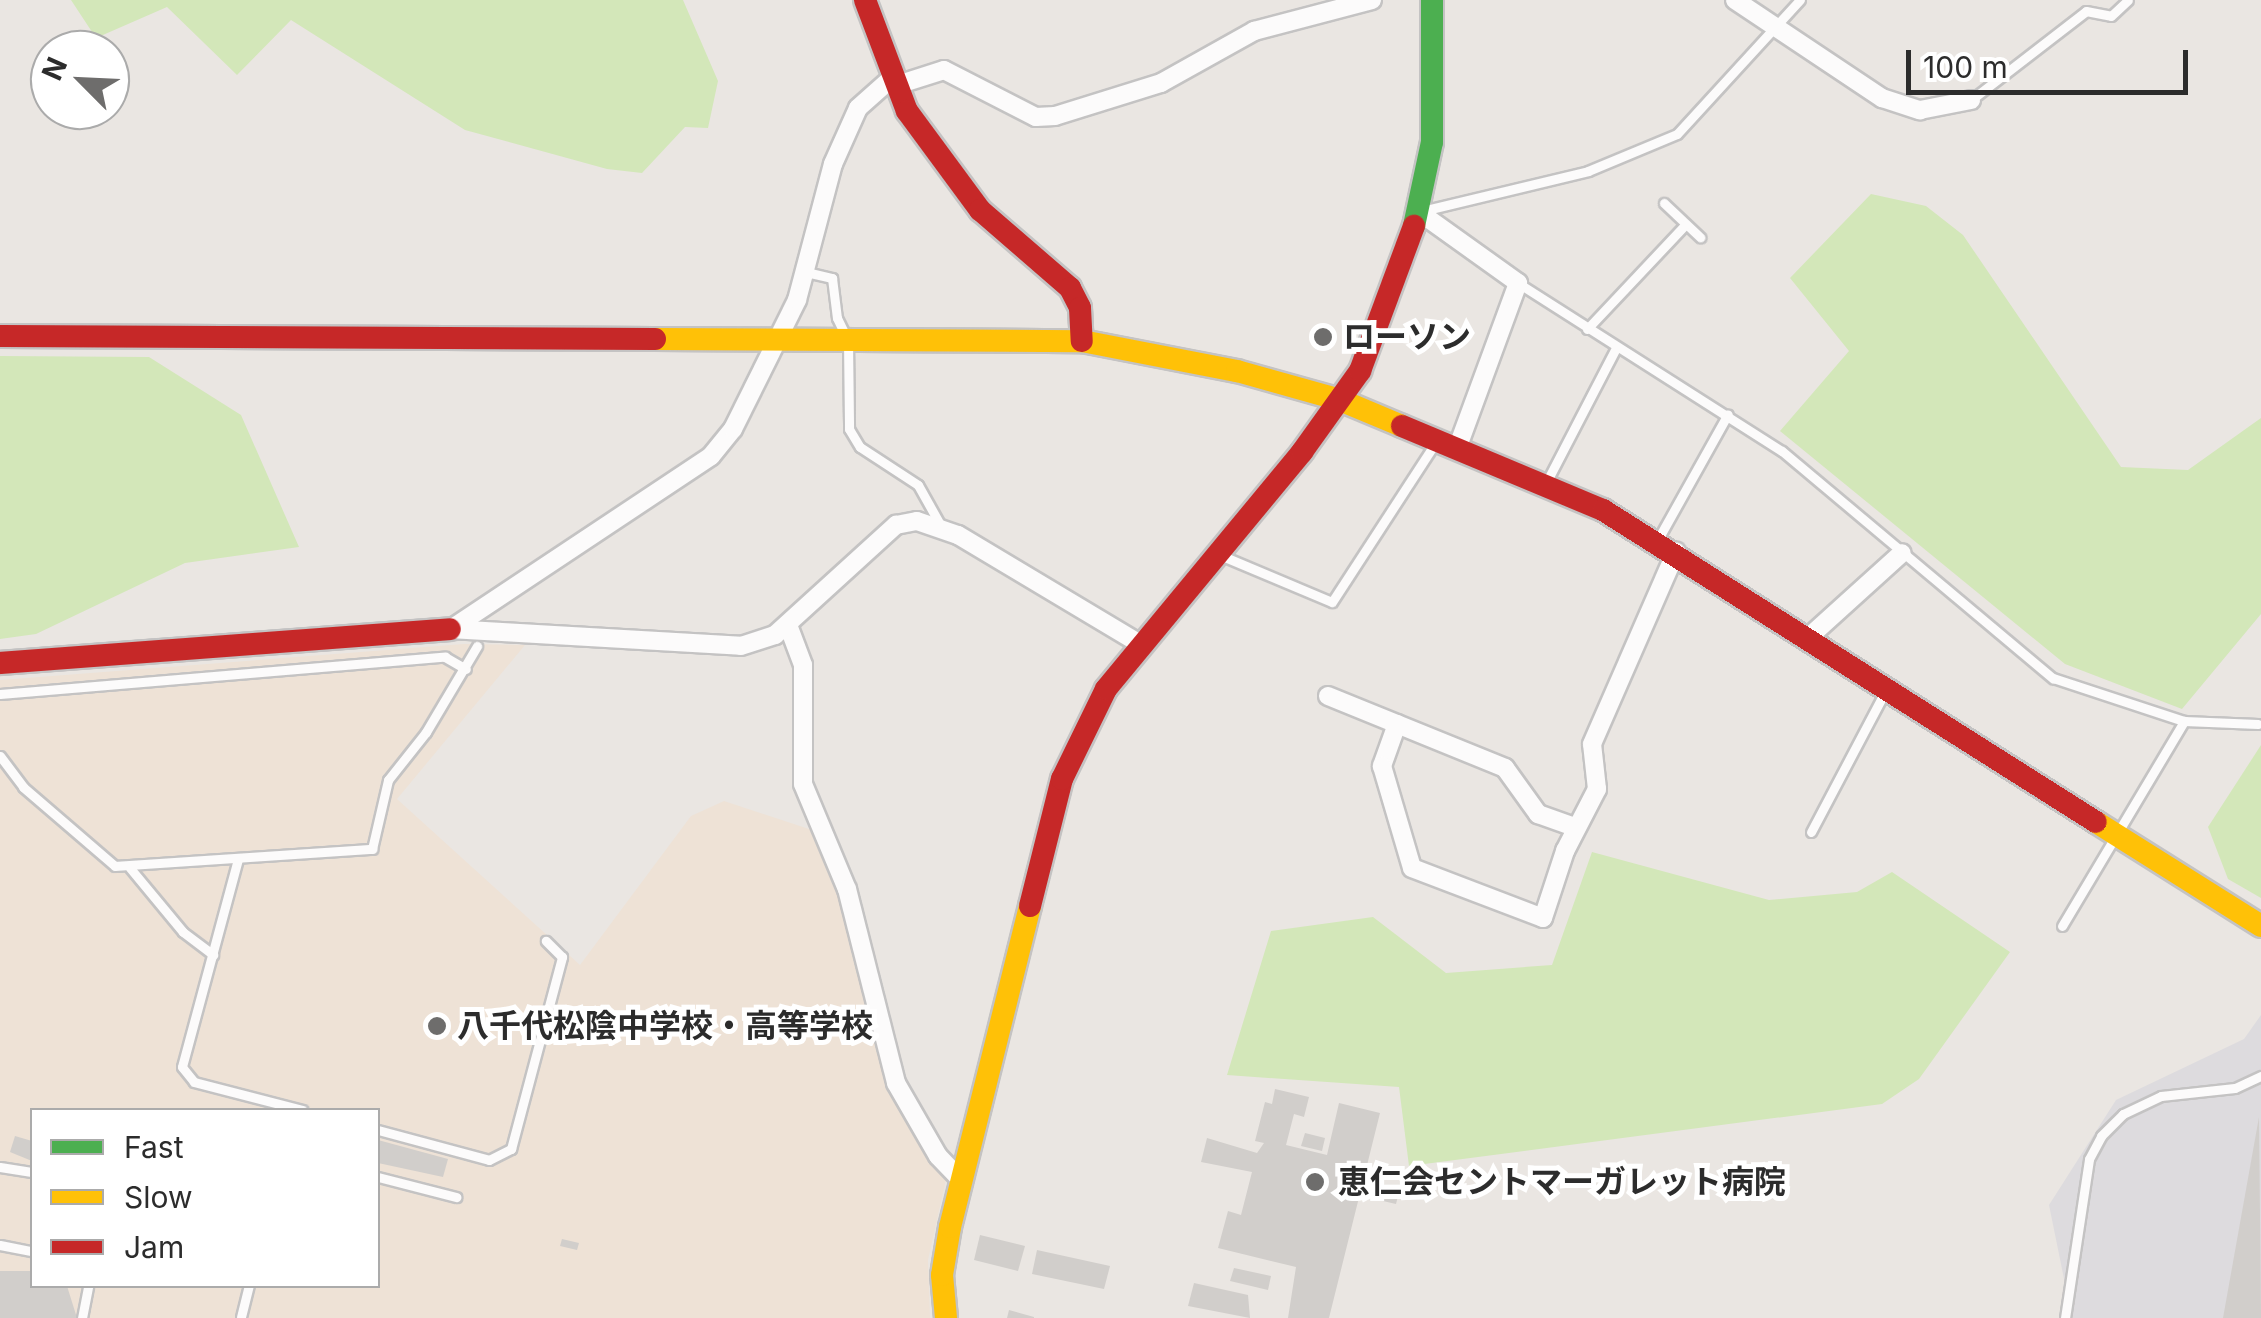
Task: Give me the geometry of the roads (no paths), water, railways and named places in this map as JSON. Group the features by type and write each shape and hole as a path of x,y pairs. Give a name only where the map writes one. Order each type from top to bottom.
{"street":[{"path":"865,0 895,82 929,144 980,210 1070,288 1080,308 1082,341"},
{"path":"450,629 711,456 782,340 806,272 832,164 858,108 895,82 944,70 1036,117 1056,116 1161,83 1254,31 1372,0"},
{"path":"946,1318 942,1276 962,1181 1062,780 1106,689 1340,400 1387,311 1419,212 1432,142 1432,0"},
{"path":"1734,0 1882,98 1920,110 1972,100"},
{"path":"1419,212 1518,283 1447,445"},
{"path":"0,336 1082,341 1177,356 1340,400 1546,484 1667,546 2261,926"},
{"path":"0,662 450,629 741,646 788,624 896,525 917,521 942,528 1142,645"},
{"path":"1398,724 1382,766 1412,868 1544,918 1577,828 1596,789 1592,744 1667,546"},
{"path":"1809,637 1902,553"},
{"path":"788,624 803,664 803,784 847,888 896,1083 938,1156 962,1181"},
{"path":"1328,696 1505,768 1538,814 1577,828"}],"lane":[{"path":"1419,212 1588,172 1677,134 1800,0"},
{"path":"1972,100 2086,11 2111,16 2128,0"},
{"path":"1664,204 1700,237"},
{"path":"1587,329 1686,224"},
{"path":"806,272 832,278 837,318 848,341 849,429 860,447 918,485 942,528"},
{"path":"1518,283 1615,350 1728,414 2052,678 2184,721 2258,724"},
{"path":"1546,484 1615,350"},
{"path":"1667,546 1728,414"},
{"path":"1218,554 1332,602 1447,445"},
{"path":"0,756 63,823 114,866 130,868 372,849 388,780 478,646"},
{"path":"0,694 445,657 466,669"},
{"path":"1811,832 1888,688"},
{"path":"2062,926 2184,721"},
{"path":"238,859 182,1067 186,1076 292,1108"},
{"path":"130,868 183,932 212,954"},
{"path":"380,1131 490,1160 511,1149 562,957 546,941"},
{"path":"2066,1318 2089,1159 2101,1136 2123,1114 2161,1096 2235,1088 2261,1076"},
{"path":"0,1167 30,1172"},
{"path":"380,1177 456,1197"},
{"path":"0,1245 30,1250"},
{"path":"82,1318 88,1288"},
{"path":"241,1317 248,1288"}],"place":[{"name":"ローソン","path":"1323,337"},
{"name":"八千代松陰中学校・高等学校","path":"437,1026"},
{"name":"恵仁会セントマーガレット病院","path":"1315,1182"}]}
